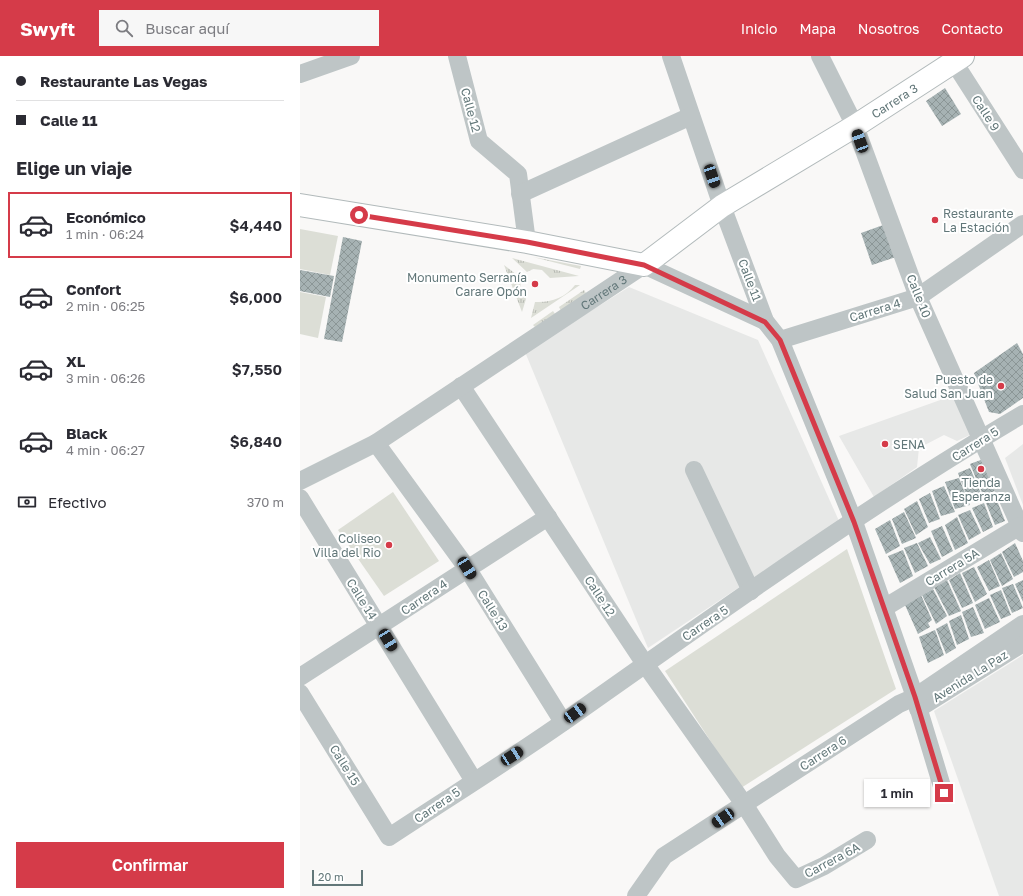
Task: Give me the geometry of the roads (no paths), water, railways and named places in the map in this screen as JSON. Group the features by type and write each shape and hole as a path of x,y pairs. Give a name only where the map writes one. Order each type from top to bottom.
{"main road":[{"name":"Carrera 3","path":"644,265 722,206 855,126 955,58"},
{"path":"300,205 527,242 644,265"}],"street":[{"path":"300,74 351,56"},
{"name":"Calle 12","path":"457,56 479,141 518,174 527,242"},
{"name":"Calle 11","path":"671,56 722,206 765,322 780,340 854,522 916,703 944,793"},
{"name":"Calle 10","path":"820,56 855,126 918,297 1021,530"},
{"name":"Calle 9","path":"955,58 1023,170"},
{"path":"520,194 691,116"},
{"name":"Carrera 4","path":"780,340 918,297 1023,224"},
{"path":"644,265 765,322"},
{"name":"Carrera 3","path":"300,481 376,443 644,265"},
{"name":"Calle 12","path":"461,386 645,664 744,804 777,856 796,879"},
{"name":"Carrera 5","path":"390,837 563,722 751,591 854,522 980,440 1023,414"},
{"name":"Calle 13","path":"376,443 467,568 563,722"},
{"path":"694,470 751,591"},
{"name":"Calle 14","path":"300,498 474,781"},
{"name":"Carrera 4","path":"300,677 380,627 467,568 548,517"},
{"name":"Carrera 5A","path":"884,608 1021,530"},
{"name":"Carrera 6","path":"636,896 664,856 899,704 916,703 1023,624"},
{"name":"Avenida La Paz","path":"916,703 1023,643"},
{"name":"Calle 15","path":"300,693 390,837"},
{"name":"Carrera 6A","path":"796,879 824,866 867,840"}],"place":[{"name":"Restaurante La Estación","path":"935,220"},
{"name":"Monumento Serranía Carare Opón","path":"535,284"},
{"name":"Puesto de Salud San Juan","path":"1001,386"},
{"name":"SENA","path":"885,444"},
{"name":"Tienda Esperanza","path":"981,469"},
{"name":"Coliseo Villa del Rio","path":"389,545"}]}
